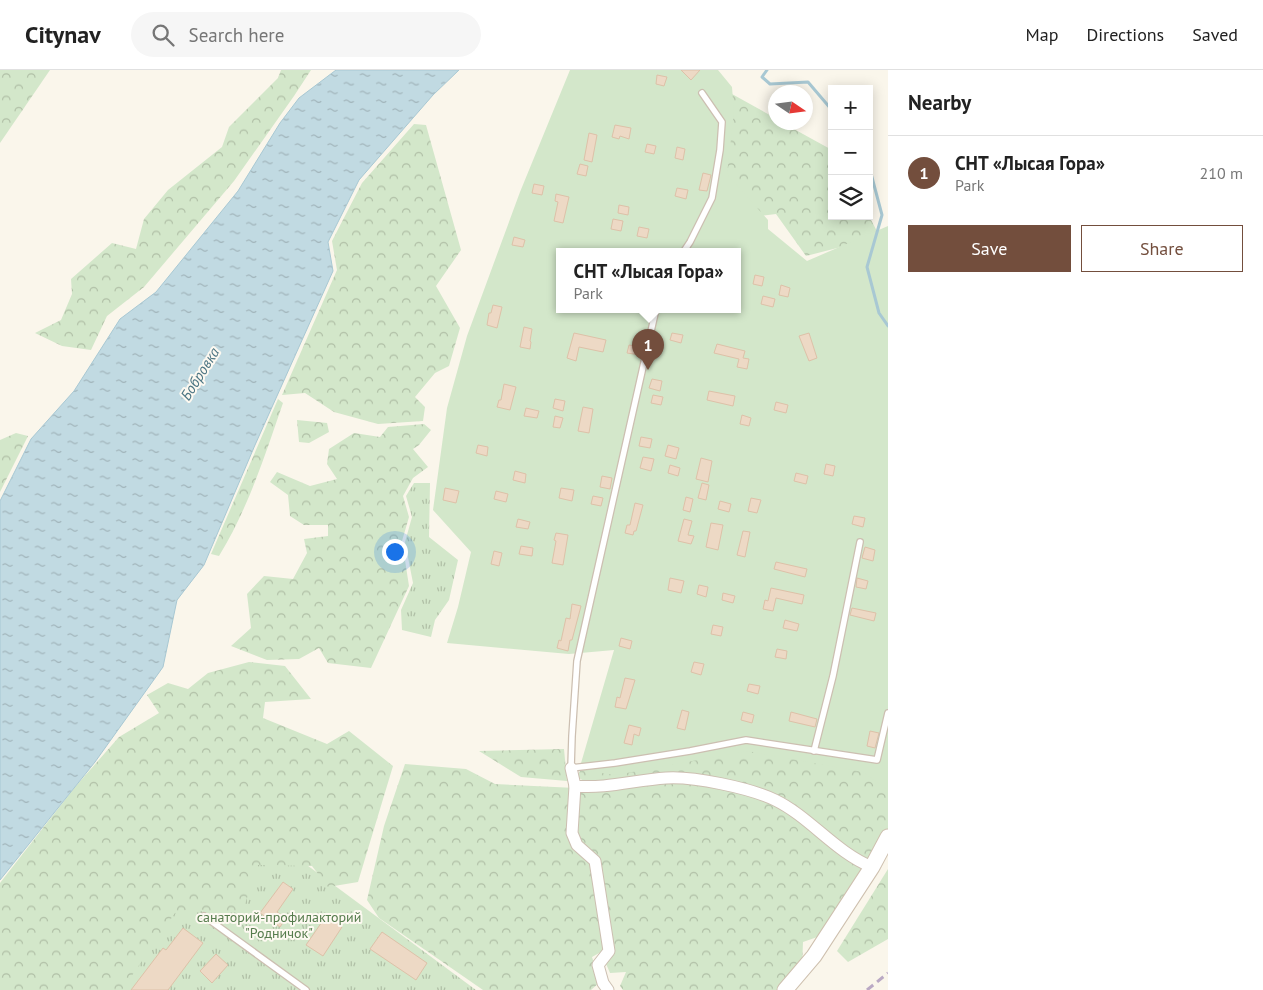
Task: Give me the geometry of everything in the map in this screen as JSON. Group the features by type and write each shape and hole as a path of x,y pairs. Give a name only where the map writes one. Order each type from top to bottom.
{"main road":[{"path":"785,990 814,956 872,867 888,838"}],"street":[{"path":"571,768 575,786 572,833 577,845 595,861 609,951 598,965 603,983 608,990"},
{"path":"575,786 589,788 667,778 702,781 733,787 774,800 802,817 856,861 872,867"}],"lane":[{"path":"686,248 712,198 720,150 722,122 702,94"},
{"path":"655,313 577,661 571,768 643,759 746,740 877,760 888,713"},
{"path":"814,751 833,676 860,542"},
{"path":"204,916 306,990"}],"green space":[{"path":"0,70 50,70 0,143"},
{"path":"281,70 311,70 234,181 144,287 107,316 91,350 62,346 35,333 61,320 72,294 71,279 112,243 136,249 144,219 168,190 222,147 229,127 278,78"},
{"path":"570,70 718,70 732,87 734,113 727,174 768,220 768,229 807,261 888,226 888,790 863,772 747,751 616,775 579,770 614,650 569,654 447,643 471,552 433,510 447,408 467,336 520,192"},
{"path":"732,94 768,114 768,130 796,130 828,148 828,220 871,220 880,237 806,256 776,214 760,216 724,179"},
{"path":"414,124 426,125 461,250 436,286 460,328 449,366 435,373 415,397 425,407 423,421 378,424 334,412 305,393 282,395 337,270 332,241 362,183"},
{"path":"278,399 283,403 239,520 219,556 211,554"},
{"path":"297,420 327,423 329,432 309,443 299,442"},
{"path":"424,424 431,430 419,445 413,449 428,467 413,478 403,496 409,517 402,541 409,586 371,668 328,663 319,648 299,659 267,660 231,646 251,628 247,594 264,576 293,579 307,553 304,539 328,536 328,525 304,525 290,516 288,495 270,482 277,472 310,486 337,479 327,464 329,449 354,433 380,437 388,427"},
{"path":"16,433 28,436 0,492 0,440"},
{"path":"414,483 430,483 429,537 458,560 449,600 435,620 431,637 402,630 401,610 413,583 405,542 412,517 406,496"},
{"path":"249,662 285,666 311,699 265,702 263,718 327,744 349,731 393,766 358,882 328,887 312,866 258,865 243,910 215,916 197,907 175,913 122,990 0,990 0,883 75,787 119,737 159,713 147,695 168,683 188,689 208,673"},
{"path":"738,744 888,767 888,837 871,863 856,857 807,816 713,779 591,785 577,777 581,769"},
{"path":"564,749 567,781 521,777 479,751"},
{"path":"405,764 466,769 495,784 596,789 672,779 726,786 779,804 864,871 823,935 803,942 802,967 784,990 623,990 620,986 626,972 610,973 601,952 592,957 600,982 591,990 483,990 379,918 367,900 384,826"},
{"name":"санаторий-профилакторий \"Родничок\"","path":"292,854 476,990 100,990 169,886"},
{"path":"888,869 888,939 848,962 837,951"}],"water":[{"name":"Бобровка","path":"336,70 459,70 433,95 359,180 328,242 333,271 255,445 204,565 177,600 163,667 95,762 0,880 0,501 31,439 74,391 120,319 156,292 238,191 280,123 299,98"}],"building":[{"path":"681,70 700,70 691,80"},
{"path":"657,75 667,77 664,86 656,84"},
{"path":"615,125 631,128 629,139 620,136 619,139 612,137"},
{"path":"589,133 597,135 592,162 584,160"},
{"path":"647,144 656,146 654,154 645,152"},
{"path":"677,147 685,149 683,160 675,158"},
{"path":"580,164 588,166 586,176 577,174"},
{"path":"703,173 711,175 707,191 699,190"},
{"path":"534,184 544,186 542,195 532,193"},
{"path":"677,188 688,190 686,199 675,196"},
{"path":"556,194 569,197 563,223 554,221 558,202 555,201"},
{"path":"619,205 629,207 628,215 618,213"},
{"path":"613,219 623,221 621,231 611,229"},
{"path":"639,227 649,229 647,238 637,236"},
{"path":"514,237 525,240 523,247 512,245"},
{"path":"755,275 764,277 762,286 753,284"},
{"path":"781,285 790,288 788,297 779,295"},
{"path":"763,296 775,299 773,307 761,304"},
{"path":"493,305 502,307 497,328 487,325 489,313 491,313"},
{"path":"524,327 532,329 530,349 520,347"},
{"path":"574,333 606,340 603,352 579,347 576,361 567,358"},
{"path":"672,333 683,335 681,343 670,340"},
{"path":"809,333 817,358 809,361 799,336"},
{"path":"717,344 745,351 743,358 749,359 747,369 737,367 739,359 714,353"},
{"path":"629,345 641,347 640,355 627,353"},
{"path":"652,379 662,381 660,391 649,388"},
{"path":"504,384 516,387 510,410 497,407 499,400 501,400"},
{"path":"709,391 735,396 733,406 707,400"},
{"path":"653,395 663,397 661,405 651,403"},
{"path":"555,399 565,401 563,411 553,408"},
{"path":"776,402 788,405 786,413 774,410"},
{"path":"583,407 593,409 589,433 578,431"},
{"path":"526,408 539,411 537,418 524,416"},
{"path":"742,415 751,418 749,426 740,424"},
{"path":"555,416 563,418 560,428 553,427"},
{"path":"641,437 652,439 650,448 639,446"},
{"path":"478,445 488,447 487,456 476,453"},
{"path":"668,445 679,448 676,459 665,456"},
{"path":"643,457 654,459 651,471 640,468"},
{"path":"701,458 712,461 708,482 696,479"},
{"path":"826,464 835,466 833,476 824,474"},
{"path":"670,465 680,468 678,476 668,473"},
{"path":"515,471 526,474 525,483 513,480"},
{"path":"796,473 808,476 806,484 794,481"},
{"path":"602,476 612,478 610,489 600,487"},
{"path":"702,483 709,485 706,500 698,498"},
{"path":"445,488 459,491 456,503 443,500"},
{"path":"561,488 574,490 572,501 559,498"},
{"path":"496,491 508,494 506,502 494,499"},
{"path":"593,496 603,498 601,506 591,504"},
{"path":"686,497 693,499 690,512 683,510"},
{"path":"751,498 761,500 757,513 748,511"},
{"path":"720,501 731,504 729,512 718,509"},
{"path":"635,503 643,505 636,531 634,531 633,535 625,533 627,525 630,525"},
{"path":"854,516 865,518 863,527 852,524"},
{"path":"518,519 530,522 528,529 516,527"},
{"path":"684,519 692,521 688,535 694,536 691,544 678,541"},
{"path":"711,523 723,525 718,550 706,547"},
{"path":"743,531 750,532 745,557 737,555"},
{"path":"556,533 568,535 563,565 552,563"},
{"path":"521,546 533,548 532,556 519,554"},
{"path":"865,547 875,550 873,561 862,558"},
{"path":"494,551 502,553 499,566 491,564"},
{"path":"776,562 807,569 805,577 774,569"},
{"path":"670,578 684,581 681,593 668,590"},
{"path":"857,578 868,581 866,589 856,587"},
{"path":"699,585 708,587 706,597 697,594"},
{"path":"771,588 804,595 802,604 776,598 773,611 763,609 765,600 768,601"},
{"path":"723,593 735,596 733,603 722,600"},
{"path":"572,604 581,606 568,651 557,648 559,640 561,641 566,618 570,619"},
{"path":"852,608 876,613 874,621 850,615"},
{"path":"785,620 799,624 797,631 783,628"},
{"path":"713,625 723,627 721,636 711,634"},
{"path":"621,638 632,641 630,649 619,646"},
{"path":"777,649 787,651 786,659 775,657"},
{"path":"694,662 704,664 701,675 691,672"},
{"path":"625,678 635,680 626,709 615,707 617,697 620,698"},
{"path":"749,684 760,686 758,694 747,691"},
{"path":"682,710 689,712 685,730 677,728"},
{"path":"743,712 754,715 752,723 741,720"},
{"path":"791,712 817,719 815,727 789,721"},
{"path":"629,725 641,728 639,736 634,734 632,745 624,743"},
{"path":"870,731 879,733 875,748 867,746"},
{"path":"283,882 293,889 277,912 286,918 280,927 260,913"},
{"path":"326,916 342,927 323,956 306,945"},
{"path":"183,928 203,943 168,990 131,990 163,948 166,950"},
{"path":"382,932 427,963 416,980 370,949"},
{"path":"216,954 228,965 212,983 200,971"}],"waterway":[{"path":"767,70 762,77 770,84 808,82 828,105"},
{"path":"871,175 882,215 867,267 879,313 888,326"}],"railway":[{"path":"867,990 888,973"}],"place":[{"name":"СНТ «Лысая Гора»","path":"648,370"}]}
